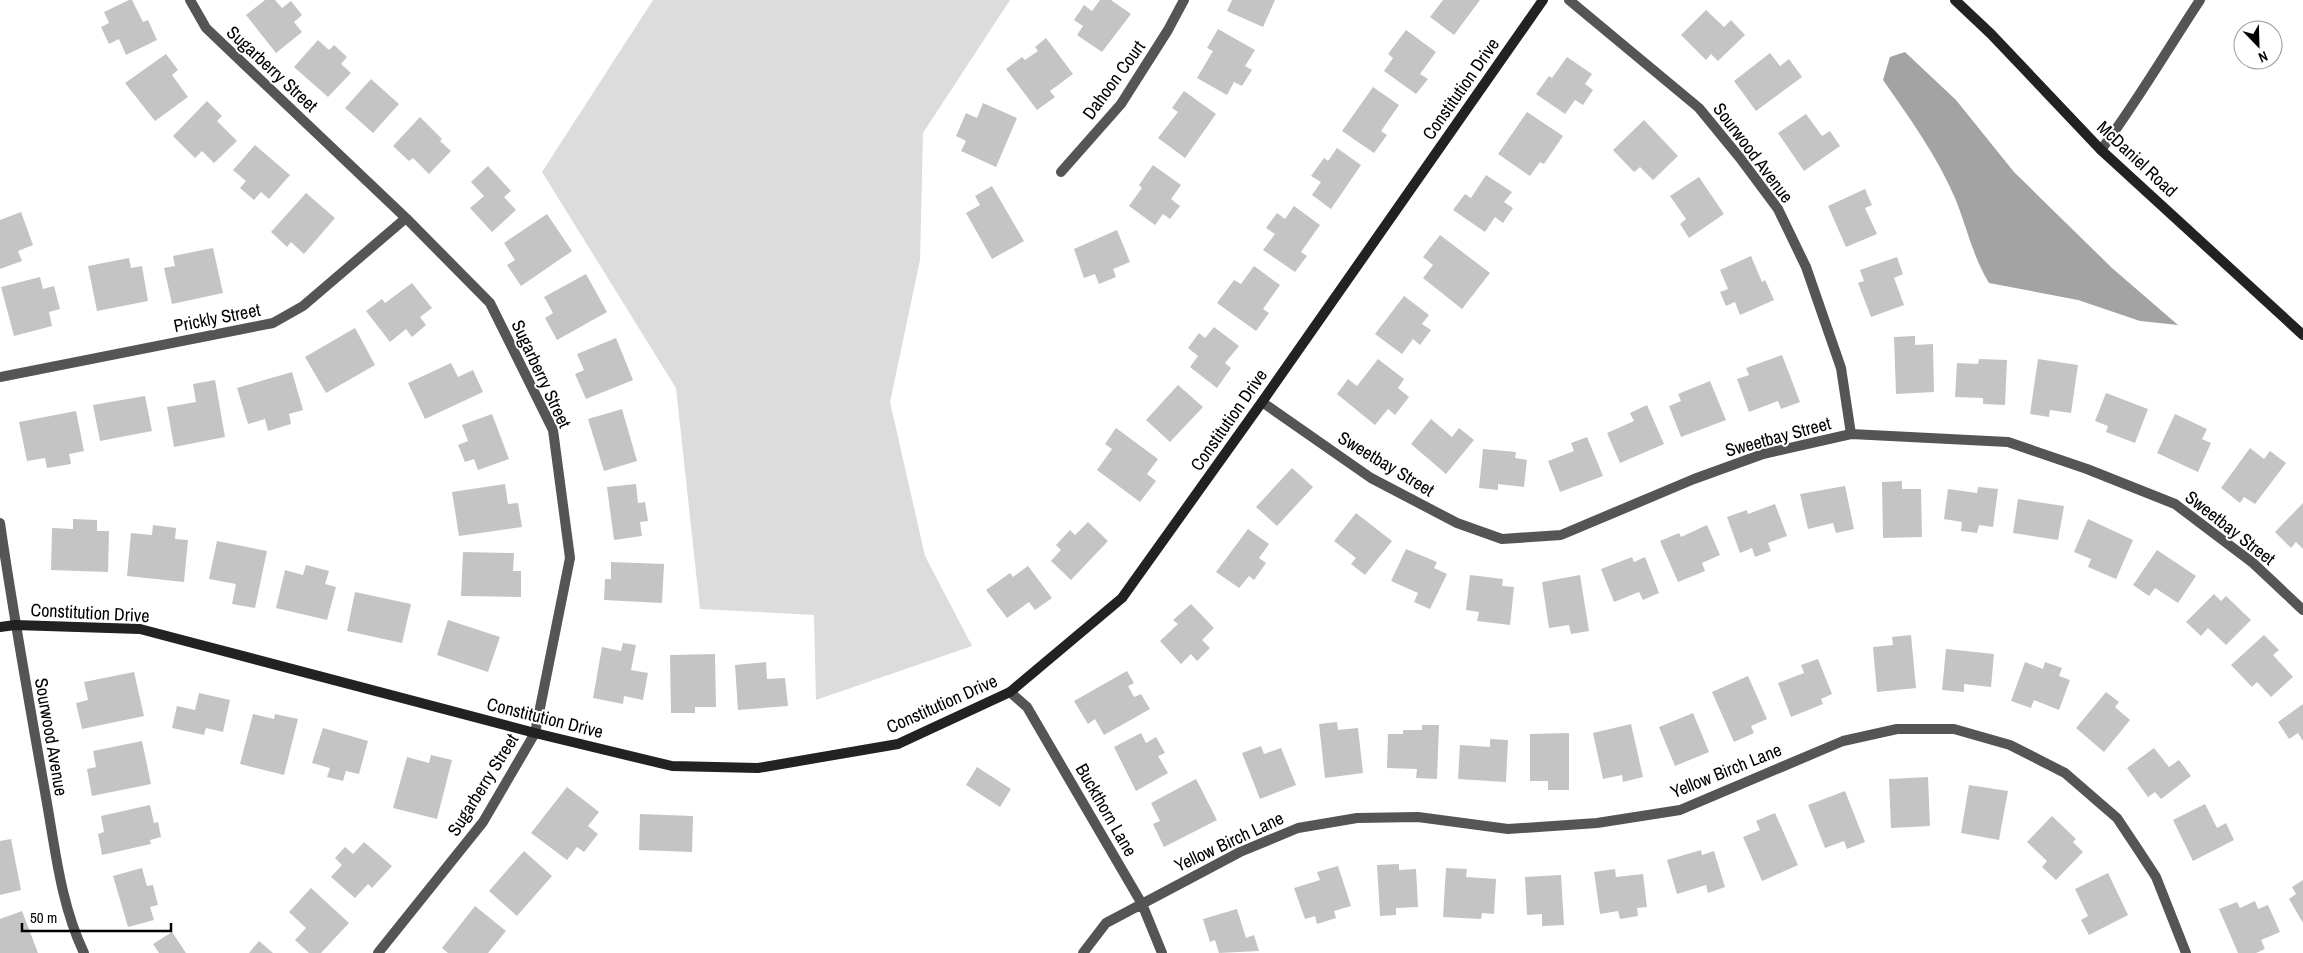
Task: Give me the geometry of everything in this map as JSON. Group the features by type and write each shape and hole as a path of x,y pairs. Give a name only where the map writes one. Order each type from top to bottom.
{"street":[{"name":"Sugarberry Street","path":"190,0 206,28 406,218 490,303 553,430 570,558 534,733 483,822 378,953"},
{"name":"Dahoon Court","path":"1061,172 1120,104 1168,30 1184,0"},
{"name":"Constitution Drive","path":"0,627 15,625 140,628 534,733 672,766 758,768 898,744 1010,692 1122,598 1262,402 1543,0"},
{"name":"Sourwood Avenue","path":"1569,0 1699,108 1778,209 1806,267 1841,368 1851,434"},
{"name":"McDaniel Road","path":"1955,0 1991,34 2100,150 2303,335"},
{"path":"2100,150 2128,114 2147,80 2200,0"},
{"name":"Prickly Street","path":"0,377 272,323 303,306 406,218"},
{"name":"Sweetbay Street","path":"1262,402 1372,478 1457,523 1502,539 1561,535 1694,479 1762,454 1851,434 2008,442 2087,469 2175,504 2253,563 2303,610"},
{"name":"Sourwood Avenue","path":"0,523 15,625 62,886 74,931 84,953"},
{"name":"Buckthorn Lane","path":"1010,692 1027,707 1142,904 1162,953"},
{"name":"Yellow Birch Lane","path":"1084,953 1106,923 1240,852 1298,828 1357,818 1418,817 1508,829 1596,823 1680,810 1843,741 1897,729 1954,729 2010,745 2066,773 2117,818 2156,877 2186,953"}],"shaded area":[{"path":"653,0 1010,0 923,133 920,260 890,402 925,556 972,646 816,700 814,615 700,609 676,388 542,172"},
{"path":"1905,52 1956,100 2014,172 2112,268 2178,325 2140,321 2078,300 1989,283 1974,251 1948,182 1922,137 1883,80 1890,57"}],"building":[{"path":"132,0 143,22 148,20 157,40 126,55 119,39 109,44 101,27 109,23 104,12"},
{"path":"265,0 275,0 282,8 291,1 302,15 294,22 302,32 276,53 246,15"},
{"path":"1100,0 1111,0 1131,14 1102,52 1077,35 1083,26 1074,20 1084,5 1092,11"},
{"path":"1232,0 1275,0 1263,27 1227,11"},
{"path":"1443,0 1480,0 1454,35 1430,17"},
{"path":"1706,10 1724,27 1731,20 1745,35 1718,61 1711,54 1706,60 1681,35"},
{"path":"1218,29 1255,50 1245,66 1252,70 1242,86 1234,82 1227,95 1197,78 1213,51 1207,48"},
{"path":"1406,30 1436,52 1420,74 1428,79 1416,94 1384,71 1393,58 1388,54"},
{"path":"1046,38 1073,74 1050,91 1055,97 1037,110 1006,69 1022,57 1025,60 1038,51 1035,47"},
{"path":"318,40 329,50 334,45 347,57 341,64 351,73 328,97 294,67"},
{"path":"1770,53 1780,66 1789,59 1802,77 1756,111 1734,81"},
{"path":"166,54 178,70 172,75 188,97 155,121 125,83"},
{"path":"1567,57 1592,74 1585,84 1593,90 1583,105 1575,100 1565,114 1536,94 1549,76 1552,78"},
{"path":"371,79 399,104 373,133 345,108"},
{"path":"1373,87 1399,105 1381,131 1387,135 1374,153 1342,131"},
{"path":"1184,91 1216,114 1185,158 1158,138 1178,112 1172,108"},
{"path":"207,101 222,116 217,121 237,141 214,163 202,151 195,158 173,136"},
{"path":"983,103 1017,118 996,167 961,151 966,141 956,136 966,113 977,118"},
{"path":"1527,112 1563,136 1544,164 1540,162 1530,176 1498,154"},
{"path":"1806,114 1822,136 1830,131 1840,146 1804,171 1778,133"},
{"path":"420,117 451,151 429,174 413,158 409,161 393,146"},
{"path":"1644,120 1678,156 1653,180 1640,167 1634,172 1613,150"},
{"path":"255,145 290,175 269,199 261,192 254,200 240,188 246,181 233,170"},
{"path":"1337,148 1361,165 1331,209 1312,195 1321,182 1311,176 1324,158 1328,161"},
{"path":"1153,165 1181,185 1171,199 1180,206 1170,219 1163,214 1155,225 1129,206 1142,188 1139,185"},
{"path":"488,166 511,191 504,197 516,210 492,232 470,208 484,196 471,182"},
{"path":"1486,175 1512,192 1504,202 1513,208 1503,223 1495,217 1485,232 1453,210 1465,194 1471,198"},
{"path":"1699,177 1724,214 1689,238 1680,224 1686,219 1670,196"},
{"path":"992,186 1024,241 992,259 966,213 980,205 975,196"},
{"path":"1865,189 1872,205 1865,208 1877,234 1846,247 1828,206"},
{"path":"306,193 335,218 304,254 291,242 287,247 271,232"},
{"path":"1294,206 1320,225 1301,252 1307,256 1295,272 1263,250 1275,234 1266,228 1277,213 1285,219"},
{"path":"21,212 33,245 18,251 22,261 0,269 0,220"},
{"path":"547,214 572,251 521,286 507,265 515,260 504,243"},
{"path":"1117,230 1130,262 1113,269 1116,277 1099,284 1095,274 1084,278 1074,249"},
{"path":"1440,235 1490,273 1462,309 1423,278 1433,265 1423,257"},
{"path":"213,248 223,293 172,304 164,268 175,266 173,256"},
{"path":"1751,256 1762,282 1765,280 1774,300 1740,315 1735,302 1726,306 1720,292 1728,289 1720,270"},
{"path":"1897,257 1903,274 1894,278 1904,305 1871,317 1858,283 1864,281 1860,270"},
{"path":"129,258 131,268 142,266 148,301 97,311 88,266"},
{"path":"1254,266 1280,285 1263,309 1269,313 1256,331 1217,303 1234,280 1241,284"},
{"path":"586,274 607,312 557,340 545,318 553,313 544,297"},
{"path":"40,277 43,289 54,286 60,309 49,312 52,326 14,336 1,287"},
{"path":"412,283 432,308 420,317 426,325 412,337 406,329 390,342 366,311 382,299 385,303"},
{"path":"1404,296 1429,315 1422,324 1431,330 1420,345 1413,339 1402,354 1375,334"},
{"path":"1214,327 1239,346 1225,363 1231,368 1217,388 1190,367 1198,356 1188,348 1199,333 1205,338"},
{"path":"355,328 375,365 326,393 305,357"},
{"path":"1915,336 1915,345 1933,344 1934,392 1896,394 1894,337"},
{"path":"616,338 633,380 586,399 575,374 584,370 577,354"},
{"path":"1782,355 1800,402 1781,409 1778,401 1749,412 1737,379 1749,375 1746,368"},
{"path":"1378,359 1404,379 1398,388 1409,397 1395,415 1388,409 1375,425 1337,394 1348,379 1357,386"},
{"path":"1979,359 2007,360 2005,405 1983,404 1983,398 1955,397 1957,363 1978,364"},
{"path":"2038,359 2078,365 2071,413 2050,410 2049,417 2030,414"},
{"path":"451,363 458,377 473,370 483,392 425,419 408,383"},
{"path":"292,372 303,410 289,414 291,424 268,431 265,419 248,424 237,388"},
{"path":"215,380 225,437 174,447 167,407 196,402 193,384"},
{"path":"1710,381 1726,420 1681,437 1669,406 1681,401 1678,394"},
{"path":"1178,385 1203,407 1170,442 1146,420"},
{"path":"2106,393 2148,409 2135,443 2106,432 2108,426 2095,421"},
{"path":"145,396 152,431 100,441 93,405"},
{"path":"1647,405 1664,444 1620,463 1607,433 1634,421 1630,413"},
{"path":"622,409 637,461 604,471 588,419"},
{"path":"76,411 84,451 69,454 71,464 47,468 45,458 27,461 19,422"},
{"path":"492,414 509,459 478,470 474,459 465,462 458,445 468,441 462,425"},
{"path":"2175,414 2207,429 2202,439 2211,443 2198,472 2157,453"},
{"path":"1431,419 1452,437 1459,428 1474,440 1446,474 1411,444"},
{"path":"1116,428 1158,459 1147,474 1156,481 1140,502 1097,470 1112,449 1105,444"},
{"path":"1587,437 1603,476 1560,492 1548,461 1574,451 1571,443"},
{"path":"2250,448 2264,459 2270,451 2286,463 2255,504 2244,497 2240,503 2221,488"},
{"path":"1483,449 1516,452 1515,458 1527,460 1524,487 1498,484 1498,490 1479,488"},
{"path":"1292,468 1313,487 1277,526 1256,507"},
{"path":"1902,481 1902,489 1921,489 1922,537 1883,538 1882,482"},
{"path":"505,484 508,504 518,503 522,527 459,536 452,492"},
{"path":"636,484 638,503 645,502 648,521 640,522 642,536 614,540 607,487"},
{"path":"1845,486 1854,529 1836,533 1833,523 1808,529 1800,494"},
{"path":"1978,487 1998,489 1993,527 1979,525 1977,533 1961,531 1962,522 1944,519 1948,489 1977,493"},
{"path":"2018,499 2064,506 2058,540 2013,533"},
{"path":"2303,503 2303,549 2296,542 2291,548 2275,532"},
{"path":"1775,504 1787,536 1768,543 1771,551 1755,557 1752,548 1740,553 1727,517 1747,510 1748,514"},
{"path":"1356,513 1392,541 1365,575 1351,564 1356,558 1334,541"},
{"path":"73,519 97,520 97,531 109,531 108,572 51,570 52,528 73,529"},
{"path":"2088,519 2133,540 2116,579 2088,567 2091,559 2074,552"},
{"path":"1088,522 1108,541 1071,580 1051,561 1061,550 1056,545 1070,530 1075,535"},
{"path":"153,525 176,528 175,539 188,540 184,582 127,576 131,533 152,535"},
{"path":"1707,525 1720,555 1702,563 1705,571 1678,582 1660,541 1679,533 1681,537"},
{"path":"1248,529 1269,544 1259,558 1266,563 1254,580 1249,576 1239,588 1216,572"},
{"path":"217,541 267,551 255,608 232,604 236,584 209,579"},
{"path":"1406,549 1437,562 1434,568 1447,574 1430,609 1414,602 1418,593 1391,581"},
{"path":"2157,550 2196,576 2178,603 2155,588 2149,596 2133,585"},
{"path":"463,552 514,553 513,571 521,571 521,597 461,596"},
{"path":"1632,557 1634,562 1645,557 1659,593 1643,600 1639,592 1614,602 1601,569"},
{"path":"611,562 664,564 662,603 604,600 605,579 611,579"},
{"path":"306,565 329,571 325,584 336,587 327,620 276,608 285,570 303,575"},
{"path":"1028,566 1052,598 1035,610 1029,602 1007,618 986,590 1010,573 1013,577"},
{"path":"1470,575 1503,579 1502,586 1514,587 1510,625 1477,621 1479,612 1466,610"},
{"path":"1580,575 1589,631 1571,634 1569,625 1549,628 1542,582"},
{"path":"355,592 411,604 402,643 347,631"},
{"path":"2214,594 2221,601 2226,596 2251,620 2226,645 2208,628 2201,636 2186,622"},
{"path":"1191,604 1214,628 1202,640 1210,648 1197,661 1191,654 1181,664 1160,641 1178,624 1173,620"},
{"path":"448,620 500,637 488,672 437,655"},
{"path":"1911,635 1916,688 1877,692 1873,647 1893,645 1892,637"},
{"path":"2264,635 2279,650 2273,655 2293,677 2271,697 2257,682 2252,687 2231,665"},
{"path":"623,643 636,645 631,670 648,673 643,700 624,696 623,704 593,698 602,647 621,651"},
{"path":"1946,649 1994,654 1991,687 1964,684 1964,692 1942,690"},
{"path":"715,654 716,707 695,707 695,713 671,713 670,655"},
{"path":"1818,659 1832,694 1821,699 1823,704 1791,717 1778,683 1804,673 1801,665"},
{"path":"766,662 767,679 785,678 788,706 738,710 735,665"},
{"path":"2025,662 2043,669 2045,662 2062,668 2059,676 2070,680 2059,710 2034,700 2031,708 2011,701"},
{"path":"1127,671 1134,683 1128,686 1134,697 1141,694 1150,709 1104,735 1095,719 1088,724 1074,701"},
{"path":"134,672 144,716 82,729 76,703 88,700 84,682"},
{"path":"1748,676 1767,719 1751,726 1754,733 1734,742 1712,692"},
{"path":"2106,692 2119,702 2115,707 2130,720 2104,752 2076,728"},
{"path":"199,693 230,700 223,732 206,728 204,735 172,728 177,706 195,710"},
{"path":"2303,704 2303,741 2298,733 2289,739 2278,722"},
{"path":"1693,713 1709,752 1675,766 1659,727"},
{"path":"253,714 274,719 275,714 298,719 284,775 240,764"},
{"path":"1337,722 1338,730 1358,728 1363,773 1325,778 1319,724"},
{"path":"1631,724 1643,777 1623,782 1622,775 1603,779 1593,733"},
{"path":"1422,725 1439,725 1437,779 1416,778 1417,769 1387,768 1388,734 1403,734 1403,730 1422,730"},
{"path":"323,728 368,741 359,774 346,771 343,781 327,777 330,768 312,763"},
{"path":"1141,733 1146,743 1156,737 1165,753 1158,756 1168,773 1136,791 1114,747"},
{"path":"1569,733 1569,790 1548,790 1548,781 1530,781 1530,734"},
{"path":"1490,739 1508,740 1506,782 1458,779 1460,745 1490,747"},
{"path":"142,741 151,784 92,796 87,769 96,767 93,751"},
{"path":"1261,746 1264,754 1281,748 1296,785 1260,799 1242,753"},
{"path":"2154,748 2169,767 2179,760 2191,776 2161,799 2155,792 2148,797 2127,768"},
{"path":"431,755 452,760 437,819 393,808 407,757 429,763"},
{"path":"977,767 1011,789 1000,807 966,785"},
{"path":"1928,777 1930,826 1891,828 1889,779"},
{"path":"1196,779 1217,820 1164,847 1153,824 1160,821 1151,803"},
{"path":"1969,785 2008,791 1999,840 1961,833"},
{"path":"567,787 599,812 588,826 598,834 584,852 577,847 567,860 531,833"},
{"path":"1845,791 1865,842 1847,849 1844,841 1825,848 1808,805"},
{"path":"2205,804 2217,828 2226,823 2234,840 2193,861 2173,820"},
{"path":"150,805 154,823 158,822 161,837 150,840 151,844 102,855 98,834 104,832 101,816"},
{"path":"1775,813 1798,865 1762,881 1743,837 1760,830 1756,821"},
{"path":"640,814 693,816 692,852 639,850"},
{"path":"2052,816 2076,839 2073,842 2083,852 2056,880 2042,867 2047,861 2027,842"},
{"path":"11,839 21,890 0,895 0,841"},
{"path":"364,842 392,866 372,888 368,884 355,898 331,877 342,865 335,858 345,847 353,854"},
{"path":"1701,850 1702,855 1714,851 1725,887 1708,893 1706,885 1677,894 1667,860"},
{"path":"524,851 552,876 517,916 489,891"},
{"path":"1399,864 1399,870 1416,869 1418,907 1396,908 1396,915 1380,916 1377,865"},
{"path":"1338,866 1351,906 1334,911 1336,918 1317,924 1315,916 1305,919 1294,888 1320,880 1317,872"},
{"path":"142,868 147,886 153,885 158,905 150,907 154,920 128,927 113,876"},
{"path":"1446,868 1467,869 1466,877 1496,879 1494,914 1482,913 1481,919 1443,917"},
{"path":"1615,869 1616,877 1643,874 1647,907 1637,908 1638,916 1620,919 1618,911 1600,914 1594,872"},
{"path":"2108,873 2128,915 2089,935 2081,920 2088,916 2075,889"},
{"path":"1561,875 1564,925 1542,926 1542,914 1527,915 1525,877"},
{"path":"2303,880 2303,923 2289,899 2296,894 2292,887"},
{"path":"311,888 349,923 321,953 309,953 295,940 306,928 289,912"},
{"path":"2255,901 2258,909 2268,905 2280,932 2261,940 2265,949 2256,953 2238,953 2219,909 2237,902 2240,908"},
{"path":"475,906 506,931 488,953 448,953 442,948"},
{"path":"1237,909 1246,938 1254,935 1259,951 1219,953 1215,940 1210,942 1203,919"},
{"path":"22,911 38,953 0,953 0,919"},
{"path":"172,932 186,953 159,953 153,944"},
{"path":"259,941 273,953 249,953"}]}
